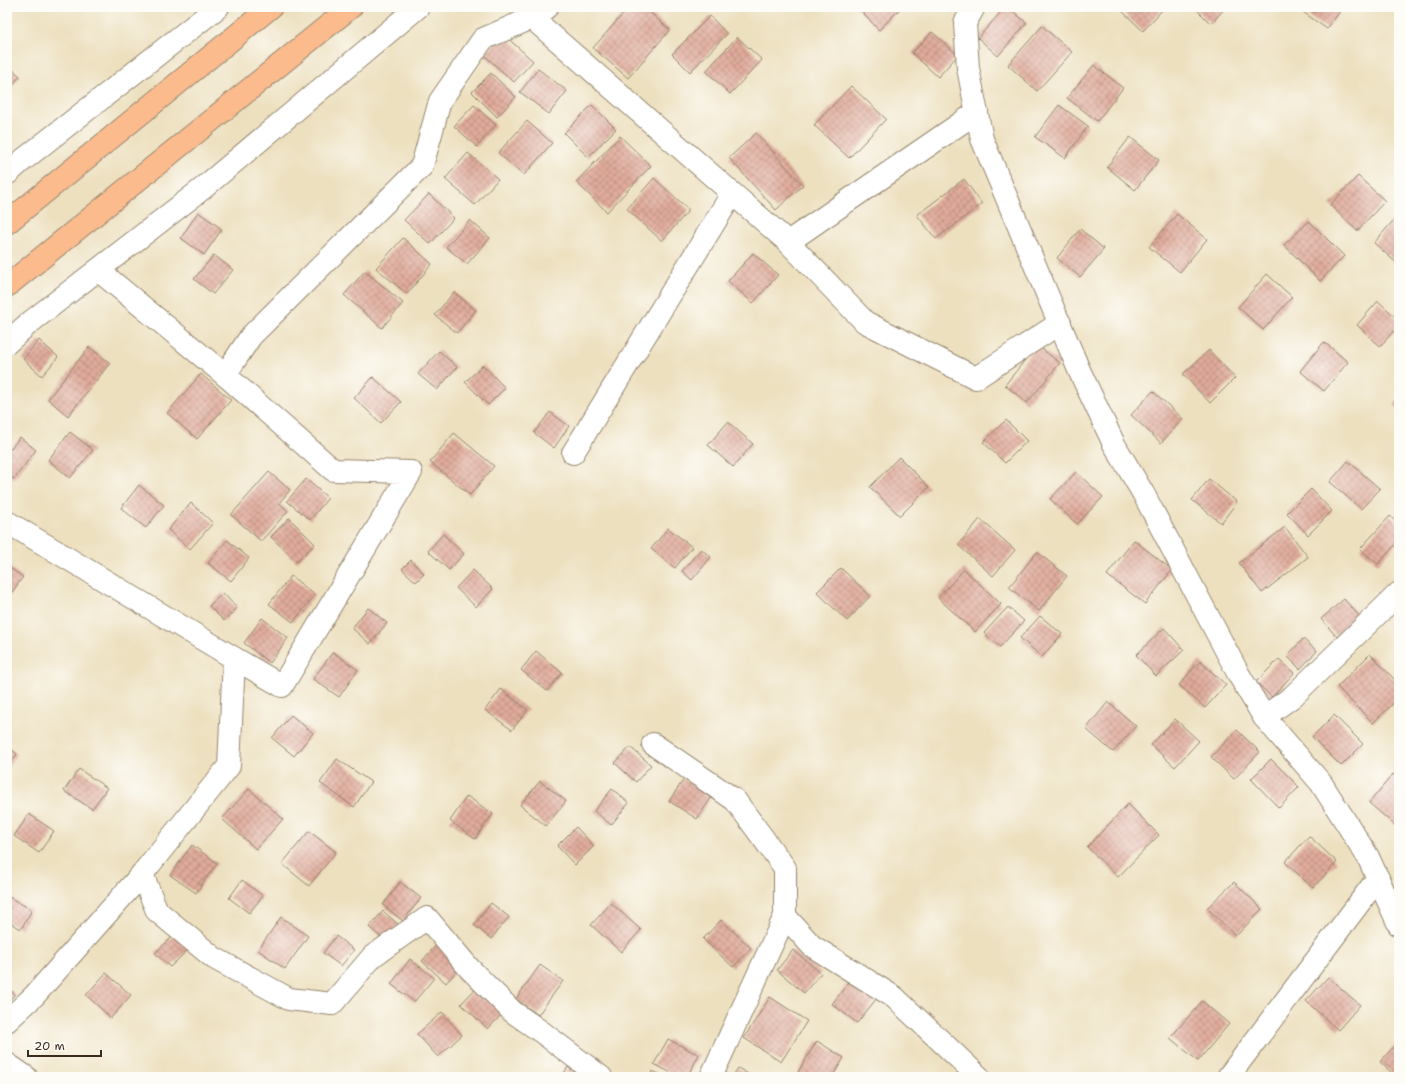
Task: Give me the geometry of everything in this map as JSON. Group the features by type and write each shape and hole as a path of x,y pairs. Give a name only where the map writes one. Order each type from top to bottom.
{"highway":[{"path":"7,223 271,7"},
{"path":"7,286 351,7"}],"street":[{"path":"7,174 218,7"},
{"path":"7,343 28,324 202,189 418,7"},
{"path":"974,7 965,23 968,68 982,139 1079,370 1114,444 1144,493 1214,630 1264,717 1321,783 1368,857 1399,925"},
{"path":"225,375 251,336 422,166 440,101 483,39 539,12 732,194 788,242 865,322 976,378 1060,323"},
{"path":"788,242 977,112"},
{"path":"573,453 732,194"},
{"path":"7,522 282,686 412,472 333,470 225,375 98,270"},
{"path":"1264,717 1292,697 1399,593"},
{"path":"7,1021 34,996 142,874 229,766 234,658"},
{"path":"653,744 735,800 785,868 785,916 710,1077"},
{"path":"142,874 157,910 214,958 289,999 332,1004 373,956 427,918 470,968 514,1012 601,1077"},
{"path":"1228,1077 1378,878"},
{"path":"785,916 812,946 894,996 979,1077"},
{"path":"7,1064 26,1077"}],"building":[{"path":"629,7 644,7 670,30 628,78 593,48"},
{"path":"857,7 902,7 879,30"},
{"path":"1005,7 1008,7 1027,23 998,56 978,38"},
{"path":"1118,7 1165,7 1143,31"},
{"path":"1194,7 1226,7 1211,24"},
{"path":"1296,7 1343,7 1327,29"},
{"path":"710,16 727,34 690,72 672,54"},
{"path":"1042,26 1072,52 1037,91 1008,65"},
{"path":"932,32 958,55 938,77 912,53"},
{"path":"503,34 533,61 514,82 484,55"},
{"path":"737,37 762,60 730,94 706,71"},
{"path":"7,65 20,76 7,92"},
{"path":"1094,65 1123,88 1097,121 1067,98"},
{"path":"538,69 567,91 549,114 520,92"},
{"path":"491,73 516,97 497,117 472,92"},
{"path":"851,86 886,119 849,158 814,125"},
{"path":"474,105 496,125 477,147 454,126"},
{"path":"592,105 616,129 588,157 564,133"},
{"path":"1059,105 1088,126 1065,158 1035,137"},
{"path":"527,121 552,143 524,175 498,153"},
{"path":"756,133 803,185 776,210 729,158"},
{"path":"620,136 651,166 607,212 576,182"},
{"path":"1130,137 1159,160 1135,190 1107,167"},
{"path":"468,153 498,179 475,205 445,179"},
{"path":"1358,176 1385,201 1357,231 1330,205"},
{"path":"654,178 689,210 662,241 627,209"},
{"path":"964,179 982,204 936,239 917,215"},
{"path":"429,194 454,218 430,244 404,220"},
{"path":"198,212 222,229 204,255 181,238"},
{"path":"1177,214 1207,239 1180,272 1149,247"},
{"path":"1399,214 1399,265 1374,243"},
{"path":"470,220 490,238 467,264 446,247"},
{"path":"1309,221 1344,256 1320,281 1284,245"},
{"path":"1080,229 1104,249 1080,277 1057,258"},
{"path":"403,238 432,264 407,294 376,268"},
{"path":"753,253 778,275 753,303 728,281"},
{"path":"214,255 233,270 213,294 194,279"},
{"path":"365,271 403,303 382,328 344,295"},
{"path":"1267,274 1292,297 1263,330 1238,307"},
{"path":"454,292 476,310 457,333 435,315"},
{"path":"1378,301 1399,320 1399,326 1380,346 1357,325"},
{"path":"39,340 58,357 42,376 23,359"},
{"path":"1324,342 1348,362 1324,391 1300,371"},
{"path":"1037,345 1060,363 1027,403 1005,385"},
{"path":"89,347 110,363 68,416 48,399"},
{"path":"1209,350 1235,378 1210,403 1183,374"},
{"path":"439,351 457,367 437,390 418,374"},
{"path":"483,365 505,388 488,405 465,382"},
{"path":"201,374 231,400 197,439 167,413"},
{"path":"373,377 401,402 381,423 354,398"},
{"path":"1153,391 1183,419 1161,443 1131,415"},
{"path":"1399,399 1399,409 1394,404"},
{"path":"550,412 569,426 554,448 534,433"},
{"path":"1006,420 1027,441 1005,463 983,442"},
{"path":"728,422 753,444 733,467 708,445"},
{"path":"70,432 93,450 70,478 48,460"},
{"path":"454,433 494,466 470,495 430,462"},
{"path":"20,437 36,450 14,479 7,473 7,453"},
{"path":"899,457 929,487 900,516 870,487"},
{"path":"1348,461 1380,489 1361,509 1330,482"},
{"path":"269,472 290,490 279,503 288,511 261,541 231,515"},
{"path":"1076,472 1103,497 1077,524 1050,499"},
{"path":"306,479 328,498 310,520 287,501"},
{"path":"1209,479 1237,502 1221,523 1192,500"},
{"path":"139,485 164,505 146,528 121,508"},
{"path":"1311,489 1332,511 1308,535 1287,513"},
{"path":"191,503 213,523 190,549 168,530"},
{"path":"1390,516 1399,524 1399,541 1378,564 1360,549"},
{"path":"289,518 315,544 297,562 271,537"},
{"path":"980,519 1015,550 993,576 958,545"},
{"path":"1285,527 1308,557 1262,593 1239,563"},
{"path":"668,528 692,547 675,568 651,549"},
{"path":"443,534 464,554 449,570 428,551"},
{"path":"227,540 249,558 231,581 208,563"},
{"path":"1134,540 1172,570 1145,604 1107,575"},
{"path":"701,549 711,557 692,580 682,571"},
{"path":"1037,552 1067,576 1039,611 1009,587"},
{"path":"411,560 424,574 416,582 402,569"},
{"path":"7,566 23,577 7,599"},
{"path":"841,568 870,596 847,621 817,592"},
{"path":"964,569 1001,604 975,632 938,598"},
{"path":"473,570 493,589 476,607 456,588"},
{"path":"291,576 315,595 293,622 269,604"},
{"path":"223,593 237,608 224,621 209,606"},
{"path":"1344,599 1360,617 1337,637 1321,619"},
{"path":"1008,607 1024,621 1000,647 984,633"},
{"path":"368,608 387,623 370,644 352,628"},
{"path":"1040,616 1062,634 1042,657 1020,638"},
{"path":"262,618 288,638 270,663 244,643"},
{"path":"1164,628 1184,650 1156,676 1136,655"},
{"path":"1303,639 1317,651 1300,669 1287,656"},
{"path":"536,651 562,673 547,691 521,670"},
{"path":"333,652 358,670 339,697 313,679"},
{"path":"1370,654 1399,684 1399,698 1373,723 1337,687"},
{"path":"1279,659 1294,673 1272,697 1256,682"},
{"path":"1200,661 1226,685 1205,708 1179,685"},
{"path":"501,689 528,710 512,730 485,710"},
{"path":"1108,702 1136,726 1113,752 1086,729"},
{"path":"291,715 313,733 294,756 272,738"},
{"path":"1334,715 1363,744 1341,766 1312,737"},
{"path":"1175,719 1199,741 1175,767 1151,745"},
{"path":"1237,730 1260,752 1234,779 1211,757"},
{"path":"7,746 17,754 7,768"},
{"path":"630,747 651,765 636,782 615,763"},
{"path":"337,759 371,782 354,807 320,783"},
{"path":"1271,759 1299,787 1279,808 1251,779"},
{"path":"79,769 107,788 92,809 64,791"},
{"path":"1393,774 1399,779 1399,825 1397,827 1369,803"},
{"path":"684,779 711,798 697,819 669,801"},
{"path":"540,781 566,801 546,826 520,805"},
{"path":"249,789 283,819 256,849 222,819"},
{"path":"612,789 629,803 611,825 594,811"},
{"path":"467,796 493,814 475,839 450,821"},
{"path":"1128,804 1159,835 1118,877 1087,847"},
{"path":"29,814 54,831 39,853 14,836"},
{"path":"576,827 594,846 575,865 557,846"},
{"path":"309,831 336,852 309,886 282,864"},
{"path":"1309,836 1337,862 1313,888 1285,862"},
{"path":"192,845 217,863 196,893 170,875"},
{"path":"242,880 263,896 249,913 229,898"},
{"path":"400,882 421,898 403,921 383,905"},
{"path":"1234,882 1262,909 1236,936 1207,908"},
{"path":"9,897 32,910 21,929 7,921 7,900"},
{"path":"491,903 509,917 491,939 474,925"},
{"path":"611,903 641,930 621,952 591,925"},
{"path":"383,911 399,925 385,941 369,927"},
{"path":"281,917 308,936 285,969 258,950"},
{"path":"721,920 751,948 733,967 703,939"},
{"path":"176,933 190,948 170,967 155,953"},
{"path":"336,936 354,950 341,966 323,953"},
{"path":"438,943 462,965 446,983 422,961"},
{"path":"793,950 821,973 804,993 777,970"},
{"path":"410,959 434,978 414,1002 391,984"},
{"path":"540,965 563,981 538,1015 516,999"},
{"path":"106,973 131,995 111,1018 86,995"},
{"path":"1328,977 1360,1005 1338,1030 1306,1001"},
{"path":"852,978 877,998 857,1023 832,1004"},
{"path":"479,985 506,1010 488,1029 461,1004"},
{"path":"7,988 15,994 7,1003"},
{"path":"770,997 807,1021 781,1062 744,1038"},
{"path":"1202,1001 1229,1024 1198,1061 1170,1038"},
{"path":"442,1012 462,1035 438,1057 417,1034"},
{"path":"668,1039 699,1055 687,1077 679,1077 654,1064"},
{"path":"817,1041 844,1058 832,1077 807,1077 798,1072"},
{"path":"1399,1041 1399,1077 1396,1077 1380,1062"},
{"path":"568,1067 581,1077 561,1077"},
{"path":"738,1068 753,1077 732,1077"},
{"path":"652,1071 665,1077 650,1077"}]}
